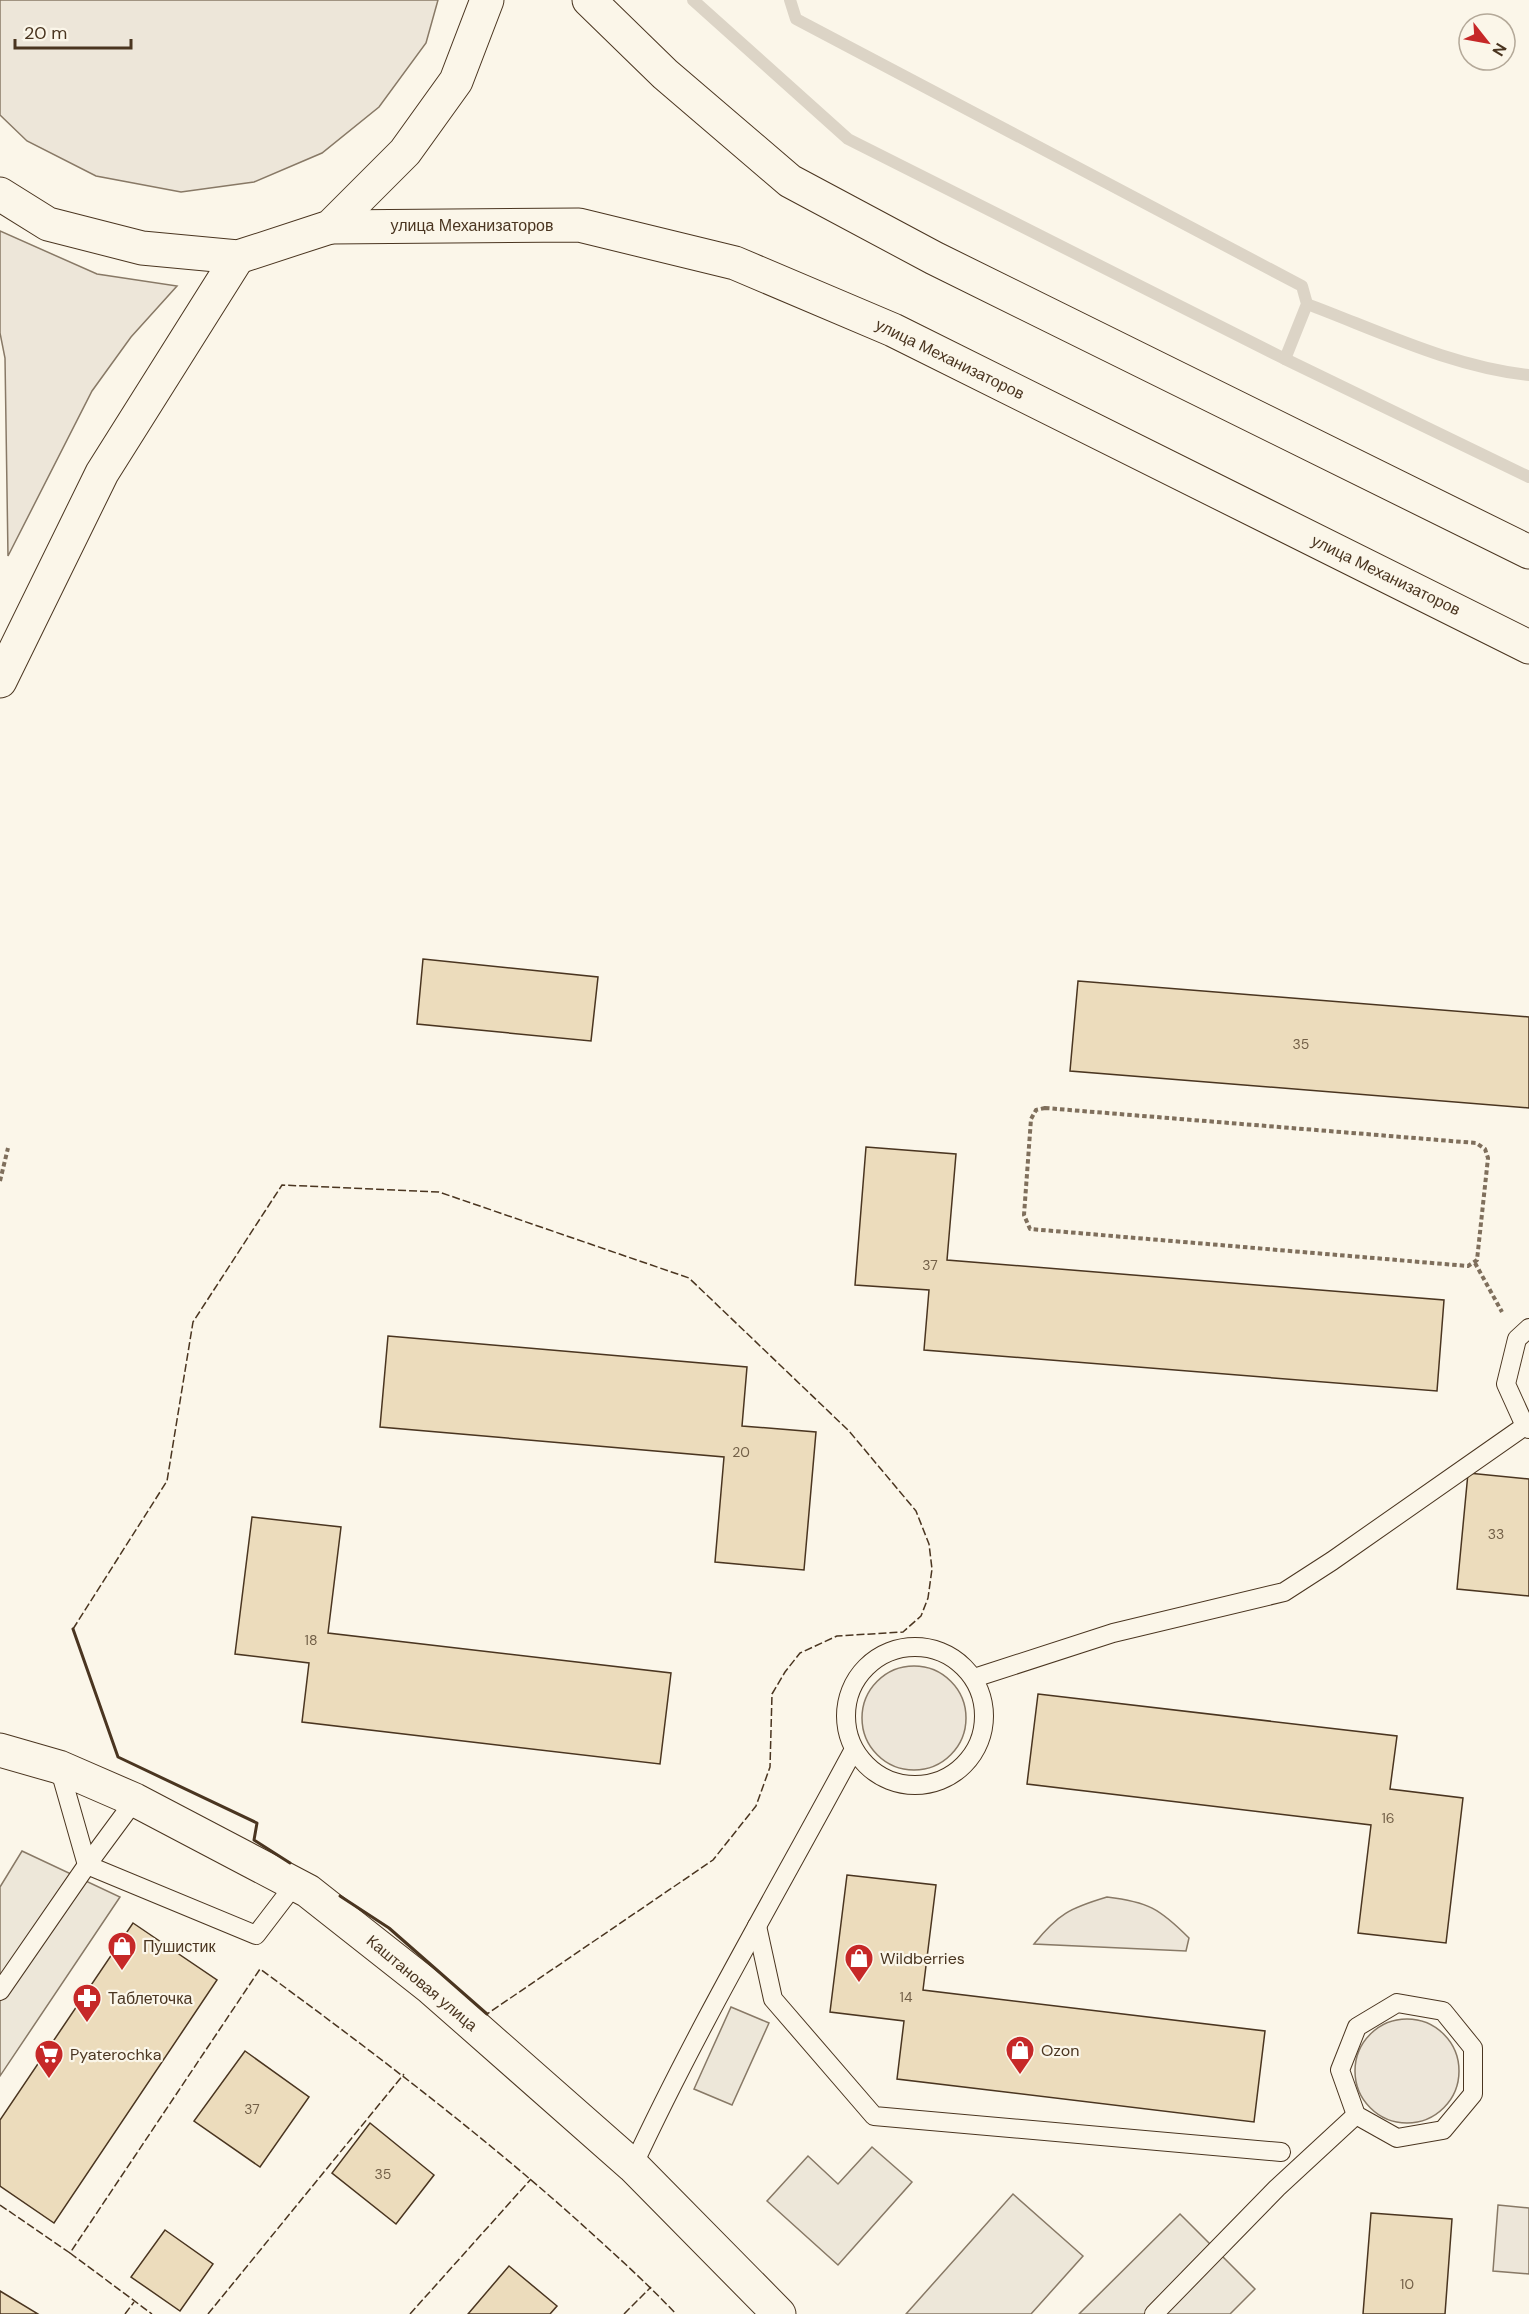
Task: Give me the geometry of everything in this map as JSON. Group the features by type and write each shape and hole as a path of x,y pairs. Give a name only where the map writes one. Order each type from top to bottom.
{"main road":[{"path":"0,194 48,224 142,248 238,257 330,226 405,152 456,81 487,0"},
{"path":"589,0 665,74 790,181 934,258 1529,552"},
{"name":"улица Механизаторов","path":"330,226 579,225 735,263 893,330 1529,646"},
{"path":"0,681 102,473 238,257"},
{"name":"Каштановая улица","path":"0,1750 58,1767 135,1800 308,1891 431,1988 633,2166 779,2314"}],"lane":[{"path":"974,1678 1113,1633 1284,1592 1527,1427 1506,1384 1523,1334"},
{"path":"913,1646 948,1654 974,1678 986,1714 977,1750 951,1777 915,1787 879,1778 853,1751 844,1716 854,1681 879,1656 913,1646"},
{"path":"633,2166 656,2117 757,1926 853,1751"},
{"path":"58,1767 87,1864"},
{"path":"0,1991 87,1864 135,1800"},
{"path":"87,1864 256,1935 295,1884"},
{"path":"757,1926 772,1999 874,2116 1281,2152"},
{"path":"1397,2003 1443,2011 1473,2048 1473,2094 1443,2130 1396,2138 1356,2115 1340,2070 1357,2027 1397,2003"},
{"path":"1154,2314 1277,2188 1356,2115"}],"path":[{"path":"1045,1108 1476,1143 1485,1149 1488,1158 1480,1251 1475,1263 1468,1266 1030,1229 1023,1215 1031,1119 1036,1110 1045,1108"},
{"path":"0,1181 8,1148"},
{"path":"1475,1263 1523,1334"}],"shaded area":[{"path":"0,0 438,0 426,43 379,107 322,153 254,182 181,192 96,176 27,141 0,115"},
{"path":"0,231 97,274 177,286 131,337 92,391 8,556 5,358 0,333"},
{"path":"914,1666 934,1670 951,1681 962,1698 966,1718 962,1738 951,1755 934,1766 914,1770 894,1766 877,1755 866,1738 862,1718 866,1698 877,1681 894,1670"},
{"path":"22,1851 120,1897 0,2076 0,1887"},
{"path":"1107,1897 1133,1901 1161,1913 1189,1938 1186,1951 1034,1944 1066,1913"},
{"path":"731,2007 769,2023 732,2105 694,2089"},
{"path":"1407,2019 1427,2023 1444,2034 1455,2051 1459,2071 1455,2091 1444,2108 1427,2119 1407,2123 1387,2119 1370,2108 1359,2091 1355,2071 1359,2051 1370,2034 1387,2023"},
{"path":"872,2147 912,2182 838,2265 767,2201 808,2156 838,2184"},
{"path":"1013,2194 1083,2256 1031,2314 906,2314"},
{"path":"1498,2205 1529,2208 1529,2274 1493,2271"},
{"path":"1180,2214 1255,2289 1230,2314 1079,2314"}],"building":[{"path":"423,959 598,977 591,1041 417,1024"},
{"path":"1078,981 1529,1017 1529,1108 1070,1071"},
{"path":"866,1147 956,1154 947,1260 1444,1300 1437,1391 924,1350 929,1290 855,1285"},
{"path":"388,1336 747,1367 742,1426 816,1432 804,1570 715,1562 724,1457 380,1427"},
{"path":"1468,1473 1529,1479 1529,1596 1457,1589"},
{"path":"252,1517 341,1527 328,1633 671,1673 660,1764 302,1722 309,1663 235,1654"},
{"path":"1038,1694 1397,1736 1390,1789 1463,1798 1446,1943 1358,1933 1371,1825 1027,1784"},
{"path":"847,1875 936,1885 923,1990 1265,2031 1254,2122 897,2079 904,2021 830,2012"},
{"path":"133,1923 217,1980 54,2223 0,2186 0,2120"},
{"path":"245,2051 309,2097 260,2167 194,2121"},
{"path":"370,2123 434,2175 396,2224 332,2173"},
{"path":"1371,2213 1452,2219 1445,2314 1363,2314"},
{"path":"165,2230 213,2264 180,2311 131,2277"},
{"path":"509,2266 557,2306 550,2314 468,2314"},
{"path":"0,2291 38,2314 0,2314"}],"waterway":[{"path":"693,0 848,139 1285,359"},
{"path":"790,0 796,19 1302,286 1307,304 1285,359 1529,477"},
{"path":"1307,304 1444,356 1500,371 1529,375"}],"fence":[{"path":"73,1629 167,1481 193,1322 282,1185 439,1192 689,1278 849,1431 916,1511 929,1544 932,1569 928,1598 921,1616 903,1632 837,1636 800,1653 772,1694 770,1767 756,1806 713,1860 487,2014"},
{"path":"0,2205 70,2253 260,1969 382,2060 500,2154 602,2243 676,2314"},
{"path":"208,2314 404,2074"},
{"path":"410,2314 531,2179"},
{"path":"70,2253 152,2314"},
{"path":"624,2314 651,2287"},
{"path":"125,2314 134,2302"}],"wall":[{"path":"73,1629 118,1757 257,1823 254,1840 290,1863"},
{"path":"340,1896 389,1928 487,2014"}],"place":[{"name":"Пушистик","path":"122,1972"},
{"name":"Wildberries","path":"859,1984"},
{"name":"Таблеточка","path":"87,2024"},
{"name":"Ozon","path":"1020,2076"},
{"name":"Pyaterochka","path":"49,2080"}]}
